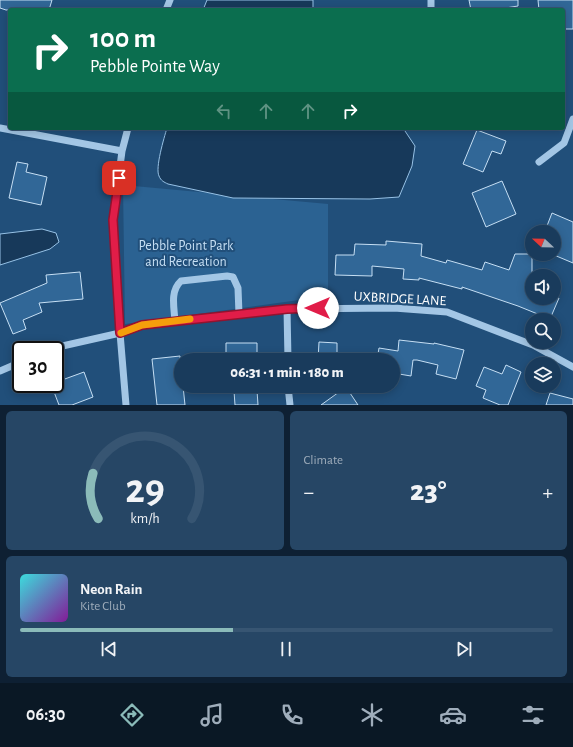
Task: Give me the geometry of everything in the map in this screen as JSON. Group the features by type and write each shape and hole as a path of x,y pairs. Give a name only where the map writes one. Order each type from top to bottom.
{"street":[{"path":"539,162 564,143 573,119"},
{"path":"11,130 122,151"},
{"path":"126,405 113,220 122,151 127,130"},
{"path":"175,321 173,296 178,284 181,281 227,276 233,277 238,288 239,314"},
{"name":"UXBRIDGE LANE","path":"64,346 120,333 142,325 175,321 287,309 394,308 448,312 533,345 573,367"},
{"path":"287,309 288,353"},
{"path":"0,371 12,366"},
{"path":"289,393 290,405"}],"green space":[{"name":"Pebble Point Park and Recreation","path":"123,185 328,204 328,296 125,324"}],"shaded area":[{"path":"207,0 313,0 313,8 204,8"},
{"path":"166,130 404,130 415,146 412,166 399,197 370,199 233,198 168,184 159,176 158,167"},
{"path":"42,229 56,233 59,242 50,249 0,265 0,234"}],"building":[{"path":"0,0 52,0 50,8 8,8 8,10 6,10 0,8"},
{"path":"469,0 518,0 518,6 506,8 471,8"},
{"path":"538,0 573,0 573,29 565,29 565,8 539,8"},
{"path":"477,130 506,141 501,154 492,151 483,172 463,164"},
{"path":"17,162 28,164 26,172 47,177 41,205 9,198"},
{"path":"502,181 516,214 486,227 472,193"},
{"path":"552,213 573,222 573,263 561,258 561,225 547,225"},
{"path":"386,241 422,244 421,256 446,263 447,260 482,270 485,262 509,270 515,254 525,254 525,261 532,261 532,269 525,269 525,305 556,305 553,313 535,313 462,287 462,289 419,278 419,280 403,279 404,269 372,266 372,276 335,275 336,255 354,255 355,244 386,245"},
{"path":"80,272 83,299 39,303 42,312 23,320 26,329 13,334 0,303 47,283 46,275"},
{"path":"399,340 434,343 464,350 456,379 436,374 438,365 417,360 413,360 411,376 400,374 400,353 378,353 379,348 398,351"},
{"path":"319,342 337,343 337,353 318,353"},
{"path":"226,343 257,343 257,353 226,353"},
{"path":"174,357 174,393 184,393 185,405 157,405 152,359"},
{"path":"506,365 521,372 508,405 500,405 483,398 486,390 476,386 484,367 502,374"},
{"path":"84,372 93,397 72,405 59,405 54,393 64,393 64,379"},
{"path":"234,393 257,393 258,405 235,405"},
{"path":"338,393 350,393 358,405 321,405"},
{"path":"550,393 573,399 573,405 546,405"}],"slow traffic":[{"path":"121,333 142,325 190,319"}],"route":[{"path":"119,178 113,220 120,333 142,325 287,309 318,308"}]}
